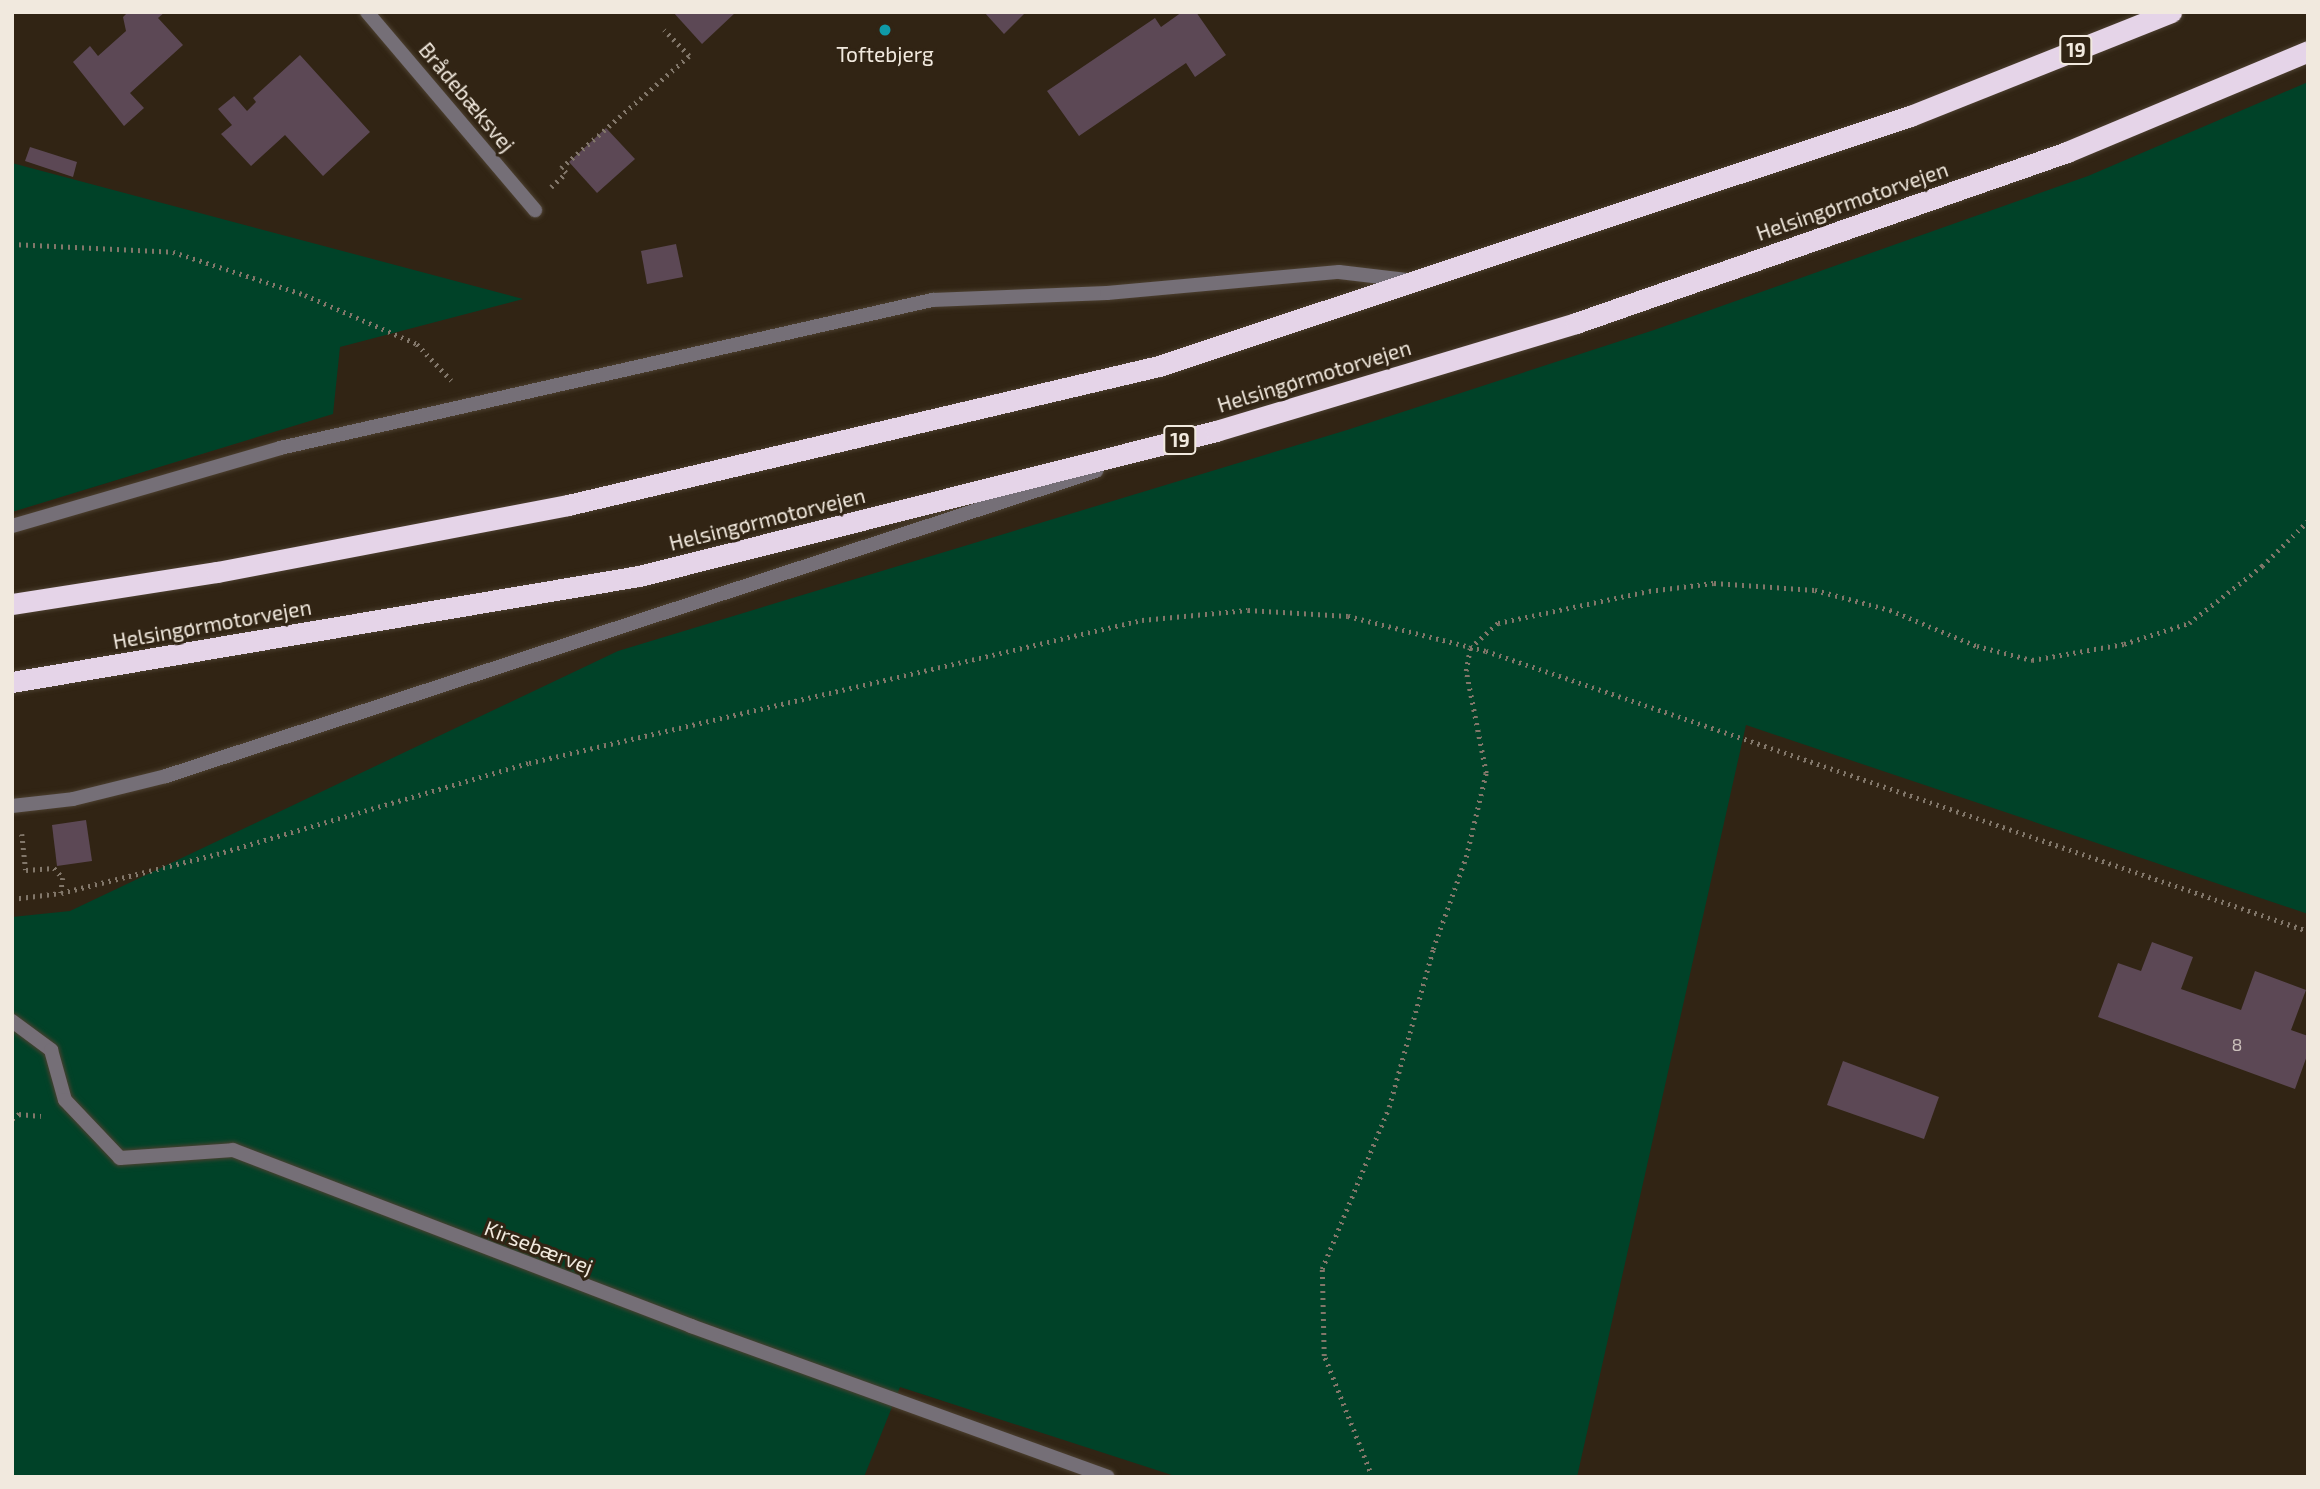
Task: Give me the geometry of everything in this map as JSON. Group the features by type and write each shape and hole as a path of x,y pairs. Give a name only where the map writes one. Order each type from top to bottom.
{"highway":[{"name":"19","path":"12,604 217,572 568,505 1159,366 1910,116 2171,12"},
{"name":"Helsingørmotorvejen","path":"12,682 639,576 1216,431 1576,323 2067,152 2308,51"}],"street":[{"name":"Brådebæksvej","path":"367,12 534,208"},
{"path":"12,526 280,448 932,300 1107,293 1339,272 1416,281"},
{"path":"16,806 73,799 166,776 1216,431"},
{"name":"Kirsebærvej","path":"12,1021 51,1049 65,1100 120,1158 233,1150 678,1322 1108,1477"}],"path":[{"path":"534,208 566,173 561,168 688,57 664,30"},
{"path":"12,244 173,252 305,295 417,344 474,404"},
{"path":"1372,1477 1324,1356 1322,1269 1389,1107 1433,948 1466,857 1486,773 1466,671 1470,648 1498,623 1635,593 1714,583 1815,590 1890,610 1977,646 2032,660 2124,644 2189,623 2262,566 2308,521"},
{"path":"12,898 61,893 217,854 529,763 1142,620 1248,610 1348,616 1470,648 2308,930"},
{"path":"16,806 26,870 54,868 63,878 61,893"}],"green space":[{"path":"2308,82 2308,914 1746,725 1577,1477 1178,1477 900,1387 864,1477 12,1477 12,917 70,911 618,651 1347,430 1654,330 2088,176"},
{"path":"12,163 523,299 340,347 333,414 12,512"}],"building":[{"path":"128,12 165,12 158,18 183,45 130,93 144,108 124,126 73,62 90,46 98,56 126,31 123,17"},
{"path":"673,12 736,12 702,44"},
{"path":"984,12 1026,12 1004,34"},
{"path":"1182,12 1196,12 1226,55 1195,77 1186,63 1079,136 1047,91 1155,18 1161,27"},
{"path":"300,55 370,132 323,176 285,135 251,166 221,134 232,125 218,109 234,96 247,111 256,102 253,98"},
{"path":"606,128 635,159 597,193 569,162"},
{"path":"30,147 77,162 73,177 25,161"},
{"path":"676,244 683,277 647,284 641,251"},
{"path":"86,820 92,861 57,866 52,825"},
{"path":"2152,942 2193,957 2181,989 2241,1010 2255,971 2306,990 2291,1030 2308,1036 2308,1053 2295,1089 2098,1017 2118,963 2141,971"},
{"path":"1843,1061 1939,1097 1924,1139 1827,1105"}],"place":[{"name":"Toftebjerg","path":"885,30"}]}
